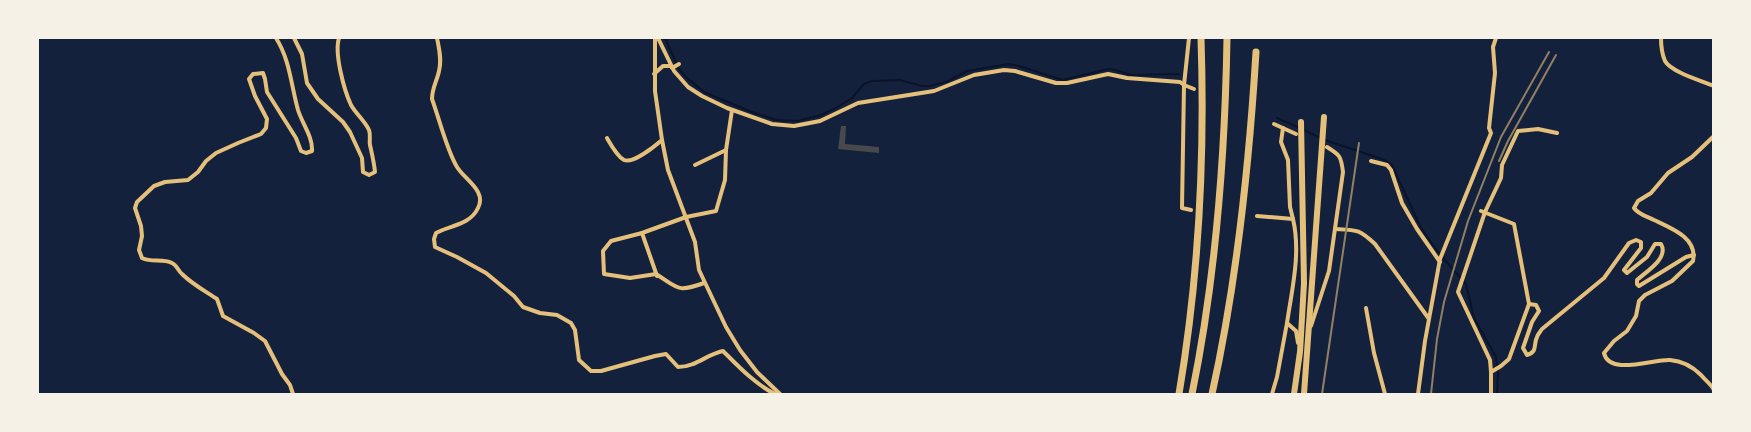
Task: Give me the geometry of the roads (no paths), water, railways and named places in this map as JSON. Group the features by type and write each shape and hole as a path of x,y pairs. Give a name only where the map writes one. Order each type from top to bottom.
{"highway":[{"path":"1179,394 1188,331 1198,233 1202,136 1201,38"},
{"path":"1192,394 1207,316 1213,264 1223,142 1227,38"},
{"path":"1212,394 1234,273 1252,118 1256,52"},
{"path":"1304,394 1324,117"},
{"path":"1294,394 1300,352 1304,283 1301,122"}],"street":[{"path":"276,38 285,54 296,103 310,137 312,151 306,153 301,151 296,138 267,92 262,73 253,74 250,78 251,86 267,119 266,128 261,134 216,153 188,180 165,182 154,186 137,202 135,208 141,226 142,236 139,250 142,258 148,261 166,260 175,264 180,273 217,299 222,316 266,341 293,394"},
{"path":"294,38 302,54 307,83 318,99 343,122 350,132 362,158 363,172 370,175 375,172 370,132 352,106 348,96 338,60 337,47 339,38"},
{"path":"437,38 440,70 432,90 432,99 457,168 478,191 480,199 478,208 469,219 459,225 445,228 436,233 435,247 457,256 486,273 514,296 523,307 540,313 557,315 571,323 575,330 579,360 591,371 601,371 666,354 678,367 685,367 698,364 714,352 723,351 765,389 775,394"},
{"path":"657,38 672,67 688,87 732,110 772,124 807,125 820,121 858,102 934,91 974,75 1004,70 1015,71 1056,84 1108,74 1127,78 1180,82 1194,90"},
{"path":"657,38 654,74 662,140 668,170 694,242 699,270 726,327 740,350 757,372 780,394"},
{"path":"1189,38 1184,85 1182,208 1191,210"},
{"path":"1418,394 1429,318 1442,254 1492,133 1489,128 1495,73 1493,47 1496,38"},
{"path":"1660,38 1662,53 1666,63 1674,69 1714,86"},
{"path":"654,74 663,66 672,67 679,64"},
{"path":"704,283 681,289 674,287 657,276 648,274 630,278 604,274 603,251 611,241 686,218 716,211 725,180 726,150 732,110"},
{"path":"1274,124 1296,134"},
{"path":"1272,394 1287,323 1296,255 1295,228 1290,207 1288,160 1281,142 1283,128"},
{"path":"1491,394 1492,371 1490,360 1458,292 1483,211 1501,178 1502,165 1518,131 1538,129 1556,133"},
{"path":"1714,136 1692,157 1668,173 1651,192 1638,201 1634,208 1639,214 1678,232 1687,240 1694,251 1693,261 1672,280 1645,295 1639,301 1636,316 1627,331 1614,341 1604,353 1608,362 1622,366 1671,360 1682,363 1697,372 1714,390"},
{"path":"607,138 621,157 629,161 642,155 662,140"},
{"path":"1308,335 1329,271 1343,172 1342,160 1339,154 1327,148"},
{"path":"696,164 726,150"},
{"path":"1371,161 1387,165 1391,170 1402,203 1440,262"},
{"path":"1462,204 1469,206"},
{"path":"1483,211 1514,224 1529,304 1509,358 1492,371"},
{"path":"1257,216 1293,219"},
{"path":"1335,229 1359,230 1375,244 1429,318"},
{"path":"642,233 657,276"},
{"path":"1529,304 1536,305 1539,311 1532,322 1523,348 1527,355 1535,350 1536,337 1542,329 1604,278 1629,243 1636,240 1641,242 1641,248 1624,270 1627,273 1647,257 1655,244 1660,244 1663,247 1664,252 1660,259 1637,280 1639,286 1686,256 1694,255"},
{"path":"1366,308 1374,353 1385,394"},
{"path":"1287,323 1296,332 1300,352"}],"waterway":[{"path":"665,38 679,69 704,92 777,120 798,121 821,115 852,98 864,84 872,81 900,80 929,86 946,82 967,71 1009,64 1063,80 1108,69 1131,75 1179,74"},
{"path":"1277,118 1300,128"},
{"path":"1304,130 1320,138"},
{"path":"1325,140 1385,160 1392,165 1421,228 1438,252 1466,284 1474,318 1496,357 1498,373 1497,394"}],"railway":[{"path":"1431,394 1437,339 1444,302 1468,221 1501,137 1549,52"},
{"path":"1499,161 1508,141 1556,55"},
{"path":"1322,394 1359,143"}]}
